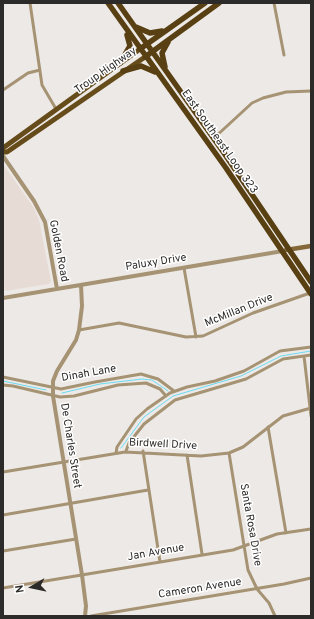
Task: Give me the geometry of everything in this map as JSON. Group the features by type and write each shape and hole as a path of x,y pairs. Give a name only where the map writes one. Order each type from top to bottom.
{"highway":[{"name":"East Southeast Loop 323","path":"108,3 226,168 311,293"},
{"name":"East Southeast Loop 323","path":"118,3 214,138 311,282"},
{"name":"Troup Highway","path":"140,49 198,5 206,3"},
{"name":"Troup Highway","path":"145,56 219,3"},
{"path":"120,63 130,46 123,25"},
{"path":"135,26 150,33 168,29"},
{"path":"166,71 162,53 170,38"},
{"path":"123,71 141,66 157,73"}],"main road":[{"name":"Troup Highway","path":"3,148 140,49"},
{"name":"Troup Highway","path":"3,154 145,56"},
{"name":"Paluxy Drive","path":"282,251 311,246"}],"street":[{"path":"30,3 45,93 56,110"},
{"path":"274,3 284,55"},
{"path":"3,90 28,73 40,70"},
{"path":"214,138 252,103 263,98 286,92 311,91"},
{"name":"Golden Road","path":"3,154 32,197 45,222 57,289"},
{"name":"Paluxy Drive","path":"3,298 282,251"},
{"path":"184,268 196,337"},
{"name":"De Charles Street","path":"81,285 82,306 79,330 76,340 57,371 53,381 53,396 82,575 86,606 85,616"},
{"name":"McMillan Drive","path":"79,330 118,323 178,336 196,337 210,334 253,313 311,293"},
{"path":"116,453 117,447 136,419 174,391 216,381 244,371 280,351 311,347"},
{"path":"126,452 128,443 144,424 175,400 246,379 283,359 311,355"},
{"path":"304,356 311,416"},
{"name":"Dinah Lane","path":"3,377 53,387 69,388 141,374 158,379 174,391"},
{"name":"Dinah Lane","path":"3,385 53,396 74,396 101,388 138,383 153,385 160,389 166,396"},
{"name":"Birdwell Drive","path":"3,472 126,452 201,456 229,453 243,447 287,414 310,408"},
{"path":"268,427 286,533"},
{"path":"143,452 160,562"},
{"name":"Santa Rosa Drive","path":"229,453 248,570 257,589 269,603 275,616"},
{"path":"186,455 202,554"},
{"path":"3,515 148,490"},
{"name":"Jan Avenue","path":"3,588 160,562 245,546 286,533 311,529"},
{"path":"3,551 76,539"},
{"name":"Cameron Avenue","path":"90,616 257,589 311,578"}],"shaded area":[{"path":"3,164 34,208 39,220 51,281 49,284 5,291 3,279"}],"waterway":[{"path":"121,448 144,417 173,396 241,376 281,356 311,351"},
{"path":"62,393 100,384 142,379 152,380 168,391"},
{"path":"3,381 46,390"}]}
